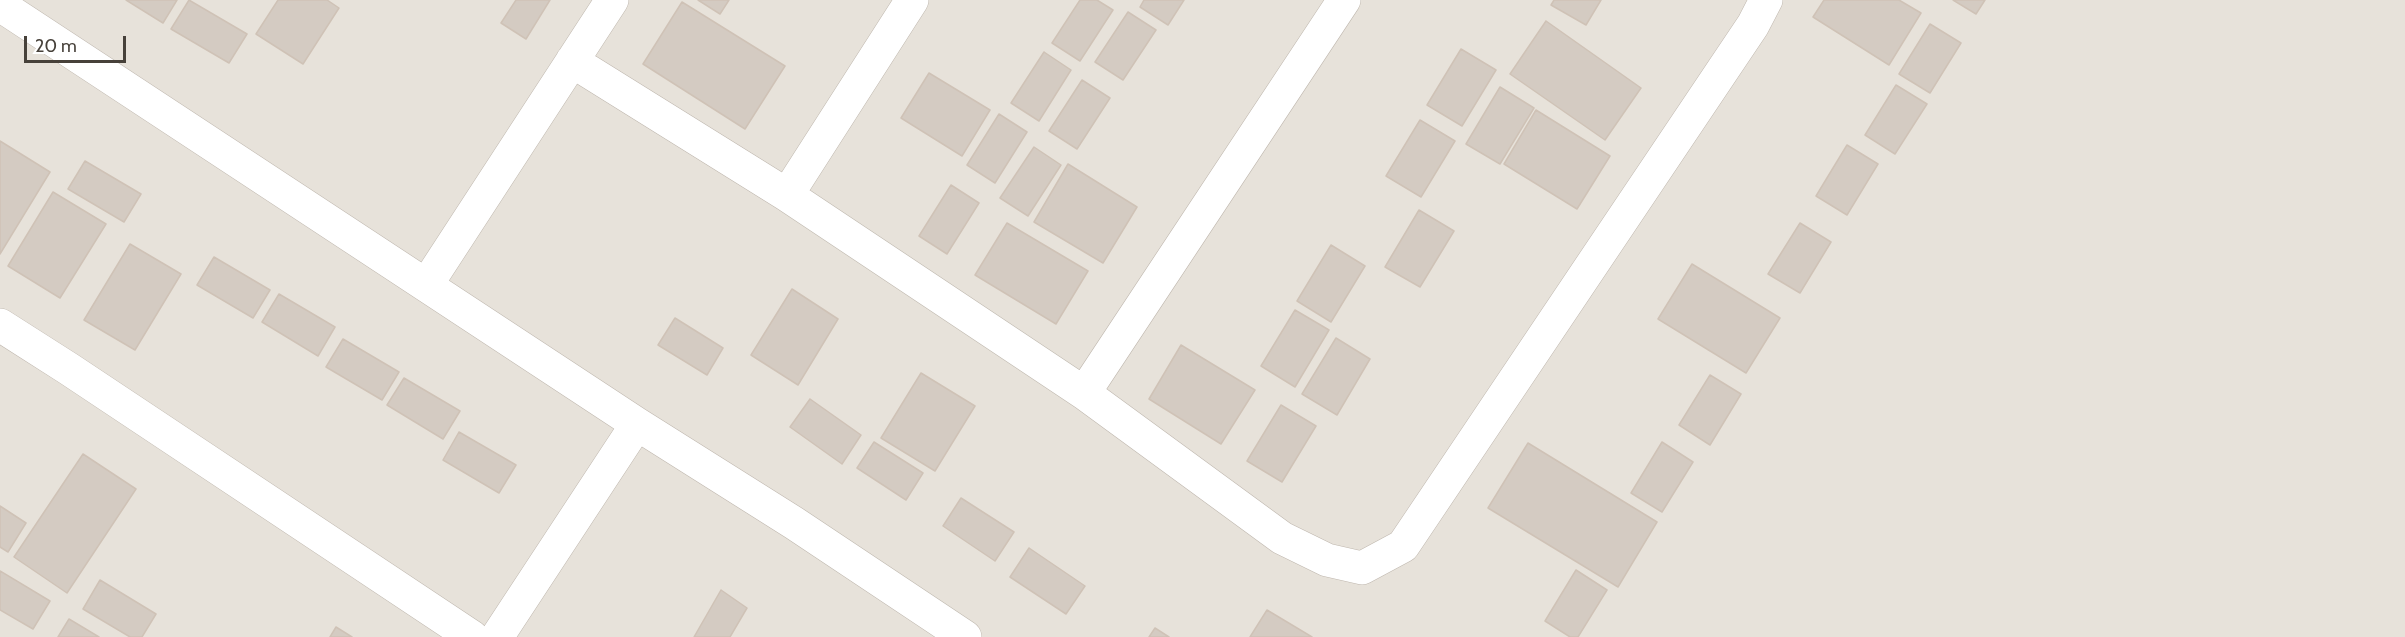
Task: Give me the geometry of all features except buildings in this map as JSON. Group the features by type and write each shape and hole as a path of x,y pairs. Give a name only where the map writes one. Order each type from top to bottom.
{"street":[{"path":"427,284 612,0"},
{"path":"787,195 912,0"},
{"path":"1084,393 1344,0"},
{"path":"572,61 787,195 1084,393 1282,538 1327,560 1362,568 1403,546 1753,25 1766,0"},
{"path":"0,5 637,424 794,523 950,633"},
{"path":"0,326 69,369 472,637"},
{"path":"497,637 637,424"}],"shaded area":[{"path":"0,0 2405,0 2405,637 0,637"}]}
